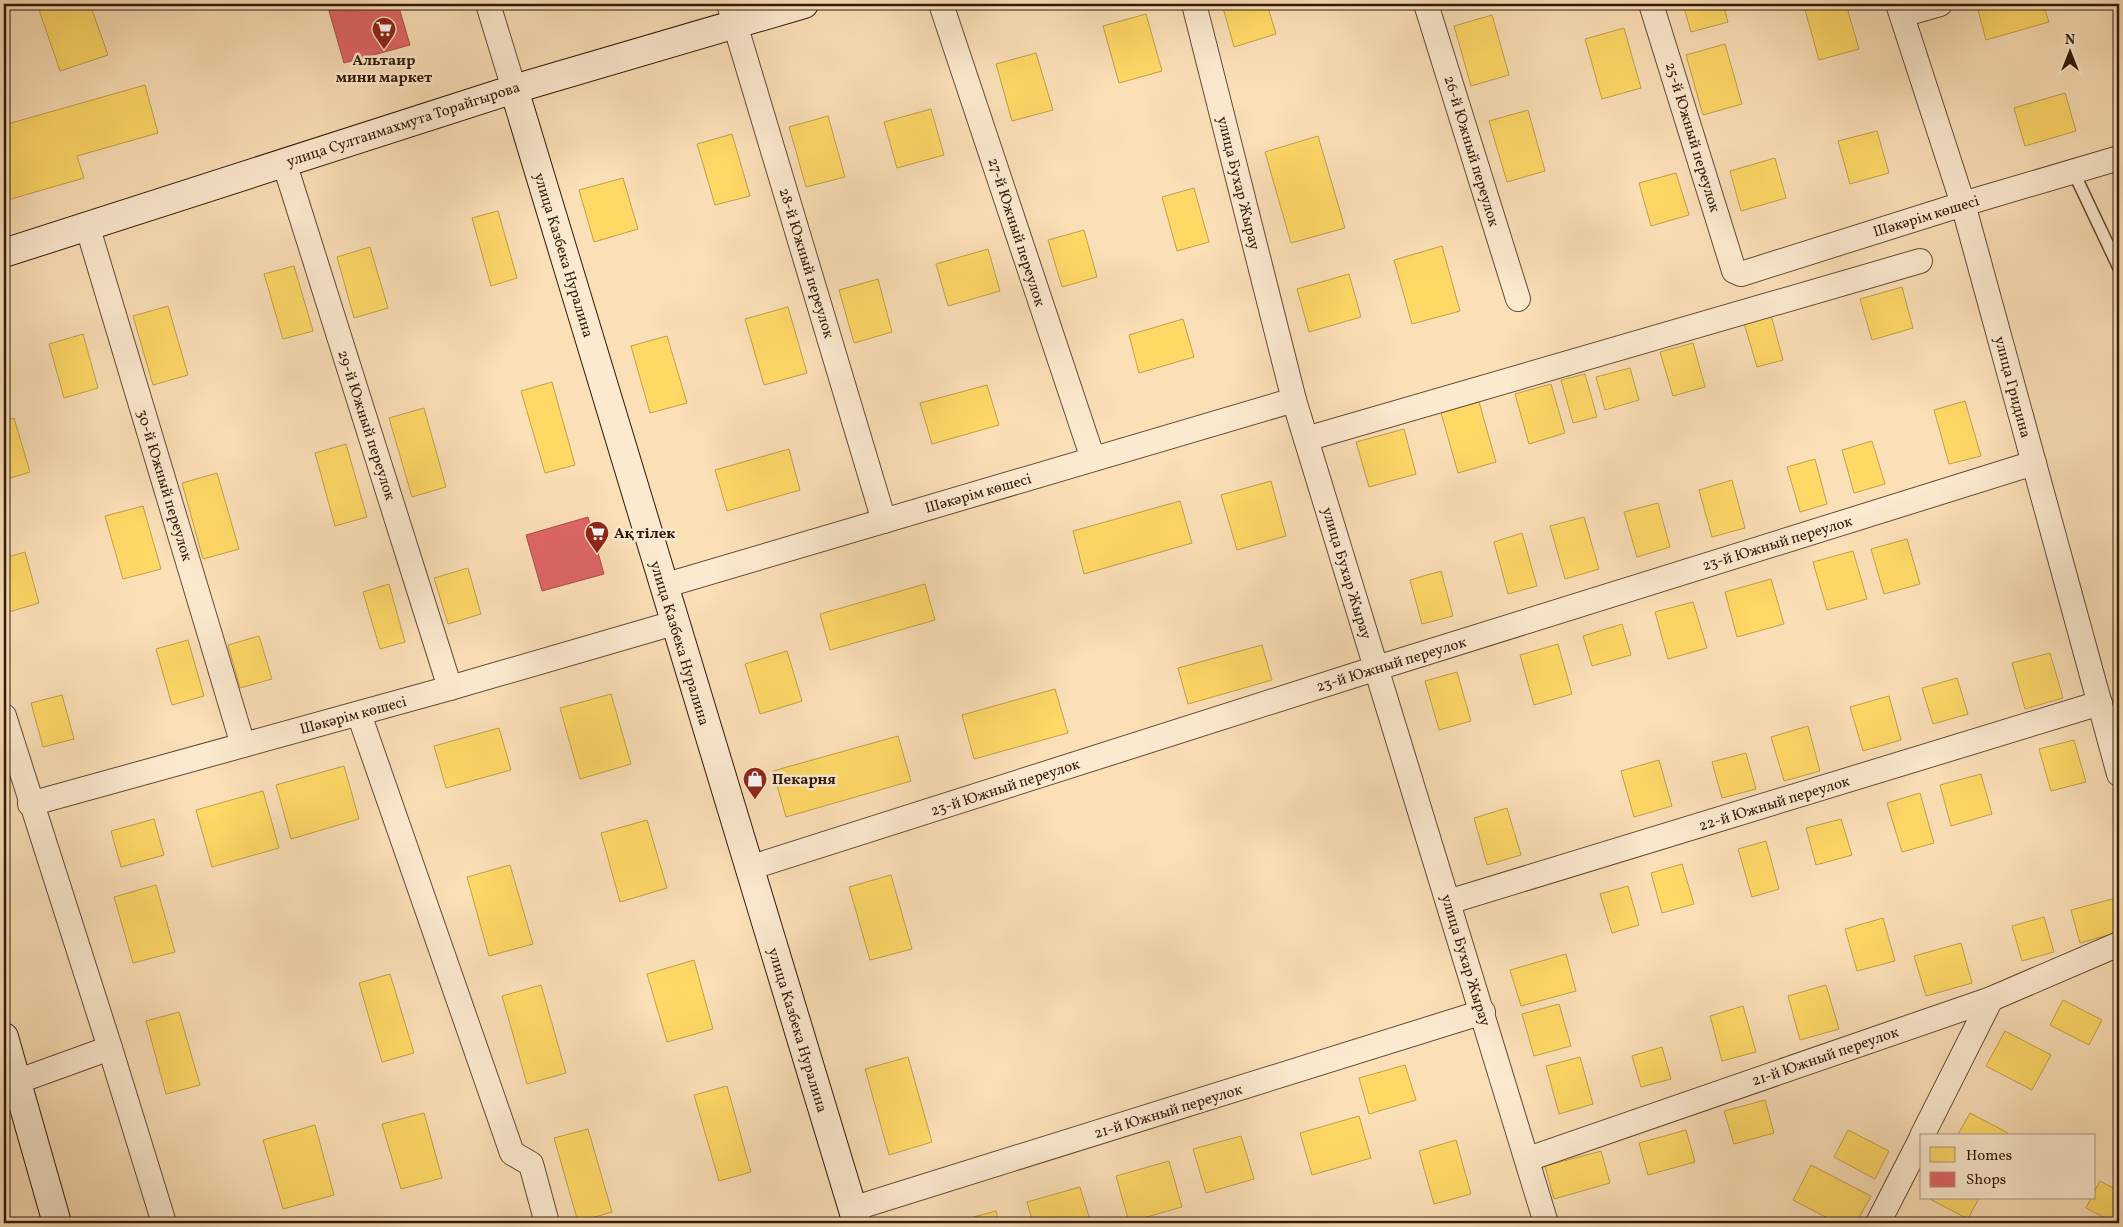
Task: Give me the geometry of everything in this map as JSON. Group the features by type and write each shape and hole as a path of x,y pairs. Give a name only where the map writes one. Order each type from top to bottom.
{"street":[{"name":"улица Казбека Нуралина","path":"488,4 748,868 855,1216"},
{"name":"улица Султанмахмута Торайгырова","path":"4,253 514,88 732,13 804,4"},
{"name":"27-й Южный переулок","path":"941,4 1093,460"},
{"name":"улица Бухар Жырау","path":"1194,4 1294,400 1483,1012 1546,1223"},
{"name":"26-й Южный переулок","path":"1426,4 1518,299"},
{"name":"25-й Южный переулок","path":"1652,4 1734,271"},
{"path":"1900,10 1940,4"},
{"name":"улица Гридина","path":"1900,10 1962,204 2119,774"},
{"name":"28-й Южный переулок","path":"732,13 884,521"},
{"name":"Шәкәрім көшесі","path":"1734,271 1741,274 1962,204 2119,158"},
{"name":"29-й Южный переулок","path":"284,162 450,688"},
{"name":"30-й Южный переулок","path":"86,225 243,745"},
{"path":"1306,439 1920,261"},
{"name":"Шәкәрім көшесі","path":"663,586 1294,400"},
{"name":"23-й Южный переулок","path":"748,868 1377,668 2034,463"},
{"name":"Шәкәрім көшесі","path":"30,804 359,714 674,623"},
{"name":"22-й Южный переулок","path":"1448,902 2100,703"},
{"path":"359,714 512,1153 531,1164 547,1223"},
{"path":"4,716 30,804 110,1048 164,1223"},
{"name":"21-й Южный переулок","path":"1528,1159 1991,999 2119,944"},
{"path":"1923,1134 1991,999"},
{"name":"21-й Южный переулок","path":"855,1216 1483,1012"},
{"path":"16,1082 110,1048"},
{"path":"5,1049 57,1223"},
{"path":"1878,1223 1920,1140"}],"lane":[{"path":"2074,171 2119,268"}],"building: Homes":[{"path":"37,4 90,4 108,55 60,71"},
{"path":"1222,4 1267,4 1276,34 1234,47"},
{"path":"1683,4 1723,4 1728,22 1691,32"},
{"path":"1813,4 1846,4 1859,49 1819,60 1804,6"},
{"path":"1984,4 2043,4 2049,22 1986,40 1977,6"},
{"path":"1146,14 1162,71 1119,83 1103,26"},
{"path":"1492,15 1509,75 1471,86 1454,26"},
{"path":"1624,28 1641,88 1602,99 1585,39"},
{"path":"1725,44 1742,104 1703,115 1686,55"},
{"path":"1036,53 1053,110 1012,121 996,64"},
{"path":"145,85 158,133 77,156 84,178 4,201 4,125"},
{"path":"2065,93 2076,131 2025,146 2014,108"},
{"path":"931,109 944,155 897,168 884,122"},
{"path":"1528,110 1545,171 1507,182 1489,121"},
{"path":"828,116 845,177 806,187 789,127"},
{"path":"1877,131 1889,173 1850,184 1838,141"},
{"path":"732,134 750,196 715,205 697,144"},
{"path":"1318,136 1345,228 1291,243 1265,152"},
{"path":"1775,158 1786,198 1741,211 1730,171"},
{"path":"1676,173 1689,215 1651,226 1639,183"},
{"path":"623,178 638,229 594,242 579,190"},
{"path":"1194,188 1209,242 1177,251 1162,197"},
{"path":"498,211 517,278 491,286 472,218"},
{"path":"1084,230 1097,277 1062,287 1048,240"},
{"path":"1442,246 1460,311 1412,324 1394,260"},
{"path":"370,247 388,308 354,318 337,257"},
{"path":"988,249 1000,291 948,306 936,264"},
{"path":"294,266 313,331 283,339 264,274"},
{"path":"1349,274 1361,317 1309,332 1297,289"},
{"path":"878,279 892,332 854,343 839,290"},
{"path":"1902,287 1913,328 1872,340 1860,299"},
{"path":"168,306 188,375 153,385 133,316"},
{"path":"788,307 807,373 764,385 745,319"},
{"path":"1771,315 1783,360 1757,367 1744,323"},
{"path":"1183,319 1194,357 1139,373 1129,335"},
{"path":"83,334 98,388 64,398 49,344"},
{"path":"667,336 687,403 650,413 631,346"},
{"path":"1693,343 1705,387 1673,396 1660,352"},
{"path":"1630,368 1639,400 1605,410 1596,377"},
{"path":"1585,374 1597,417 1573,423 1561,380"},
{"path":"552,382 575,465 545,473 521,391"},
{"path":"1551,384 1565,433 1529,444 1515,394"},
{"path":"987,385 999,425 932,444 920,403"},
{"path":"1965,401 1981,456 1949,464 1934,410"},
{"path":"1479,402 1496,462 1458,473 1441,413"},
{"path":"424,408 446,487 412,497 389,418"},
{"path":"14,418 30,472 4,480 4,421"},
{"path":"1404,429 1416,474 1369,487 1356,442"},
{"path":"1872,441 1885,484 1854,493 1842,450"},
{"path":"346,444 367,517 335,526 315,453"},
{"path":"789,449 800,490 727,511 715,470"},
{"path":"1815,459 1827,504 1800,512 1787,467"},
{"path":"217,473 239,549 203,559 182,483"},
{"path":"1732,480 1745,528 1712,537 1699,490"},
{"path":"1271,481 1286,536 1237,550 1221,495"},
{"path":"1180,501 1192,543 1084,574 1073,531"},
{"path":"1658,503 1670,547 1637,557 1624,512"},
{"path":"143,506 161,569 123,579 105,516"},
{"path":"1584,517 1599,569 1565,579 1550,526"},
{"path":"1522,533 1537,586 1508,594 1494,542"},
{"path":"1907,539 1920,584 1884,594 1871,549"},
{"path":"1853,551 1867,599 1827,610 1813,562"},
{"path":"25,552 39,603 9,612 4,593 4,558"},
{"path":"468,568 481,614 448,624 434,578"},
{"path":"1441,571 1453,616 1422,624 1410,580"},
{"path":"1771,579 1784,624 1737,637 1725,592"},
{"path":"389,584 405,642 380,649 363,592"},
{"path":"925,584 935,620 830,650 820,614"},
{"path":"1693,602 1707,648 1668,659 1655,612"},
{"path":"1622,624 1631,655 1592,666 1583,636"},
{"path":"259,636 272,679 240,688 228,645"},
{"path":"188,640 204,696 172,705 156,649"},
{"path":"1558,644 1572,694 1534,705 1520,655"},
{"path":"1262,645 1272,680 1188,704 1178,668"},
{"path":"787,651 802,701 760,714 745,664"},
{"path":"2050,653 2063,698 2025,709 2012,663"},
{"path":"1457,672 1471,721 1439,730 1425,681"},
{"path":"1957,678 1968,714 1933,724 1922,688"},
{"path":"1055,689 1068,733 974,759 962,715"},
{"path":"611,694 631,764 580,779 560,708"},
{"path":"62,695 74,739 43,747 31,703"},
{"path":"1889,696 1901,740 1863,751 1850,707"},
{"path":"1808,726 1820,771 1784,781 1771,737"},
{"path":"499,728 511,770 446,788 434,746"},
{"path":"898,736 911,781 786,817 773,771"},
{"path":"2074,740 2086,782 2051,791 2039,749"},
{"path":"1746,753 1756,789 1722,798 1712,762"},
{"path":"1659,760 1672,806 1634,817 1621,771"},
{"path":"344,766 359,819 291,839 276,785"},
{"path":"1981,774 1992,814 1951,826 1940,785"},
{"path":"263,791 279,848 212,867 196,810"},
{"path":"1920,793 1934,843 1902,852 1887,803"},
{"path":"1507,808 1521,855 1487,865 1474,818"},
{"path":"154,819 164,855 121,867 111,831"},
{"path":"1841,819 1852,855 1816,865 1806,828"},
{"path":"647,820 667,888 620,902 601,833"},
{"path":"1766,841 1779,889 1752,897 1738,849"},
{"path":"1682,864 1694,904 1662,913 1651,873"},
{"path":"510,865 533,944 489,956 467,877"},
{"path":"891,875 912,949 870,960 849,887"},
{"path":"156,885 175,952 133,963 114,897"},
{"path":"1628,886 1639,925 1612,933 1600,894"},
{"path":"2116,898 2119,911 2119,932 2080,943 2071,910"},
{"path":"2044,917 2054,952 2022,961 2012,926"},
{"path":"1883,918 1895,961 1857,971 1845,929"},
{"path":"1961,943 1972,983 1926,996 1914,956"},
{"path":"1566,954 1576,991 1521,1006 1510,970"},
{"path":"694,960 713,1029 667,1042 647,974"},
{"path":"390,974 414,1053 382,1062 359,983"},
{"path":"541,985 566,1073 527,1084 502,996"},
{"path":"1826,985 1839,1029 1800,1040 1788,996"},
{"path":"2063,1000 2102,1020 2089,1045 2050,1025"},
{"path":"1559,1004 1571,1046 1534,1056 1522,1014"},
{"path":"1743,1006 1756,1052 1722,1061 1710,1016"},
{"path":"179,1012 200,1085 166,1094 146,1021"},
{"path":"2005,1031 2051,1055 2032,1090 1986,1066"},
{"path":"1662,1047 1671,1079 1641,1087 1632,1056"},
{"path":"908,1057 932,1142 889,1155 865,1069"},
{"path":"1580,1057 1593,1104 1559,1114 1546,1066"},
{"path":"1405,1065 1416,1100 1369,1114 1359,1078"},
{"path":"727,1086 751,1172 719,1181 694,1095"},
{"path":"1765,1100 1774,1133 1734,1144 1724,1111"},
{"path":"424,1113 442,1178 401,1189 382,1124"},
{"path":"1970,1113 2008,1133 2008,1134 1958,1134"},
{"path":"1359,1116 1371,1158 1312,1175 1300,1133"},
{"path":"315,1125 334,1195 283,1209 263,1140"},
{"path":"588,1129 612,1212 578,1222 554,1138"},
{"path":"1686,1130 1695,1162 1648,1175 1639,1143"},
{"path":"1848,1130 1889,1151 1875,1179 1834,1157"},
{"path":"1241,1136 1254,1179 1206,1193 1193,1149"},
{"path":"1456,1140 1471,1194 1434,1204 1419,1151"},
{"path":"1601,1151 1610,1183 1554,1199 1545,1166"},
{"path":"1169,1161 1182,1207 1129,1222 1116,1176"},
{"path":"1811,1165 1871,1196 1856,1223 1837,1223 1793,1200"},
{"path":"2100,1181 2119,1191 2119,1223 2115,1223 2086,1208 2090,1200 2096,1200 2096,1188"},
{"path":"1080,1187 1091,1223 1033,1223 1027,1202"},
{"path":"1932,1200 1978,1200 1968,1219"},
{"path":"996,1211 999,1223 951,1223"},
{"path":"1610,1217 1612,1223 1589,1223"}],"building: Shops":[{"path":"327,4 398,4 410,45 344,63"},
{"path":"588,517 604,574 542,591 526,535"}],"place":[{"name":"Альтаир мини маркет","path":"384,50"},
{"name":"Ақ тілек","path":"597,554"},
{"name":"Пекарня","path":"755,800"}]}
